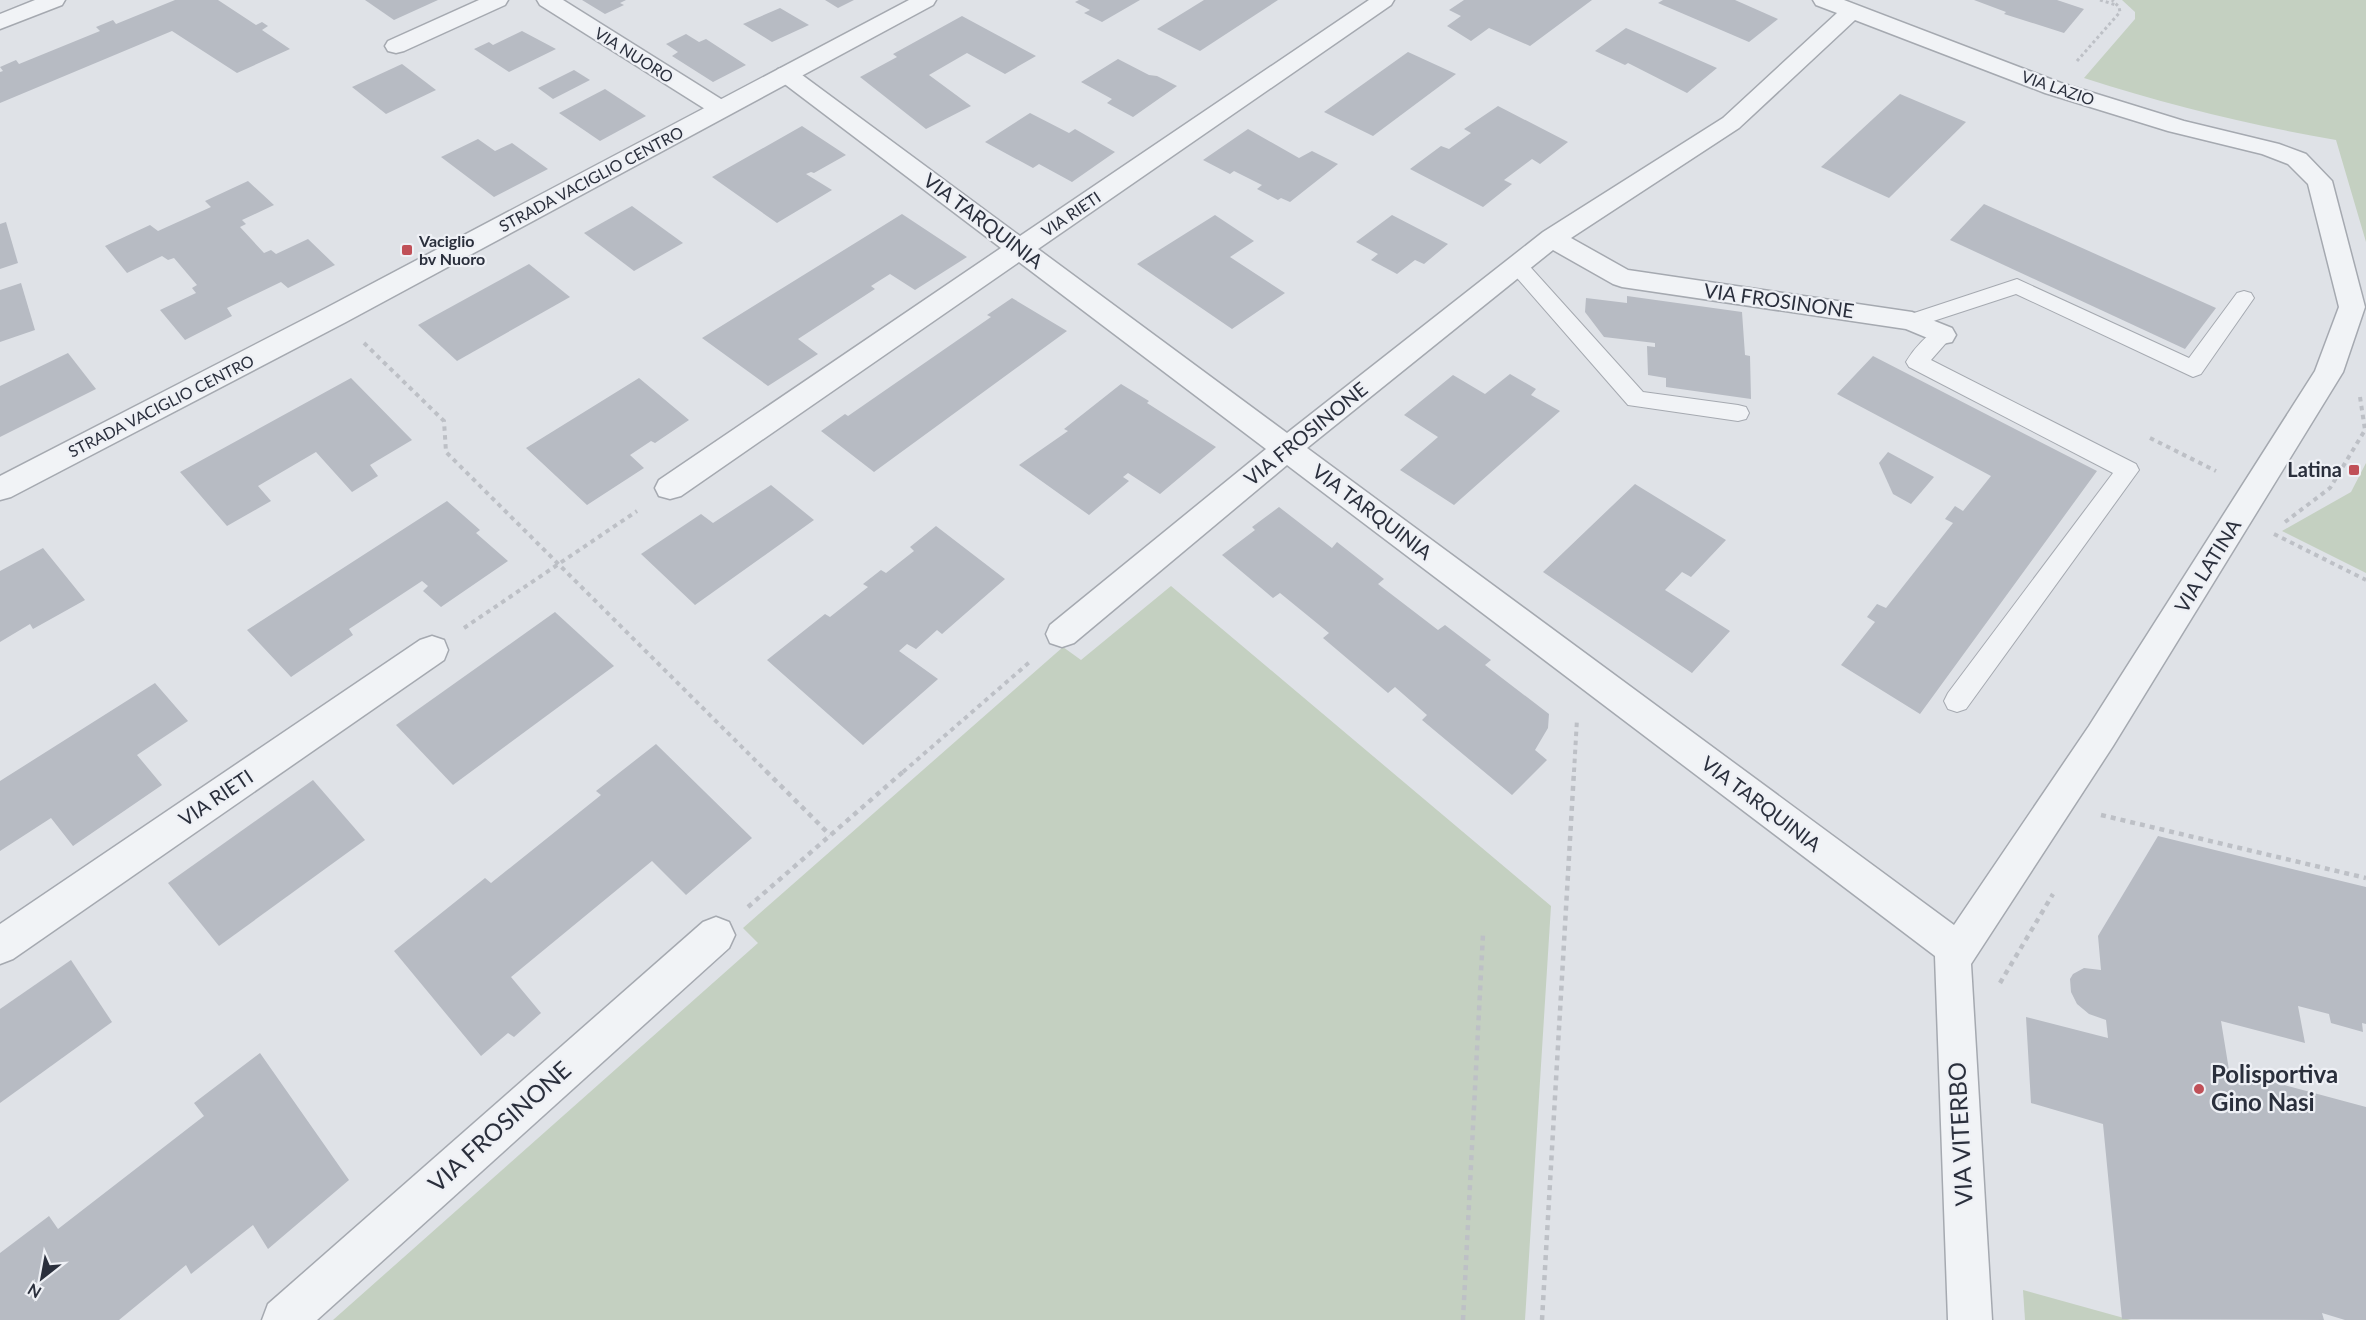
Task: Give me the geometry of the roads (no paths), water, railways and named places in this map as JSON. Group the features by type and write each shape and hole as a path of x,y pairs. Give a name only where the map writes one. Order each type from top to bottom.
{"street":[{"path":"0,21 54,0"},
{"path":"396,46 497,0"},
{"name":"VIA NUORO","path":"548,0 721,110"},
{"name":"STRADA VACIGLIO CENTRO","path":"0,489 336,315 925,0"},
{"name":"VIA RIETI","path":"669,488 1383,0"},
{"name":"VIA LAZIO","path":"1824,0 2053,88 2176,126 2270,148 2297,159"},
{"name":"VIA FROSINONE","path":"1062,634 1287,448 1552,238 1731,123 1852,11"},
{"name":"VIA TARQUINIA","path":"786,74 1958,951"},
{"name":"VIA LATINA","path":"1958,951 2101,736 2329,372 2352,307 2320,182 2297,159"},
{"name":"VIA FROSINONE","path":"1552,238 1622,278 1912,321 1942,335"},
{"name":"VIA RIETI","path":"0,946 432,650"},
{"name":"VIA FROSINONE","path":"284,1320 716,935"},
{"name":"VIA VITERBO","path":"1958,951 1952,960 1970,1320"}],"lane":[{"path":"1517,266 1636,399 1738,413"},
{"path":"1912,321 2017,286 2193,369 2244,298"},
{"path":"1942,335 1917,362 2128,470 1957,701"}],"place":[{"name":"Vaciglio bv Nuoro","path":"407,250"},
{"name":"Latina","path":"2354,470"},
{"name":"Polisportiva Gino Nasi","path":"2199,1089"}]}
